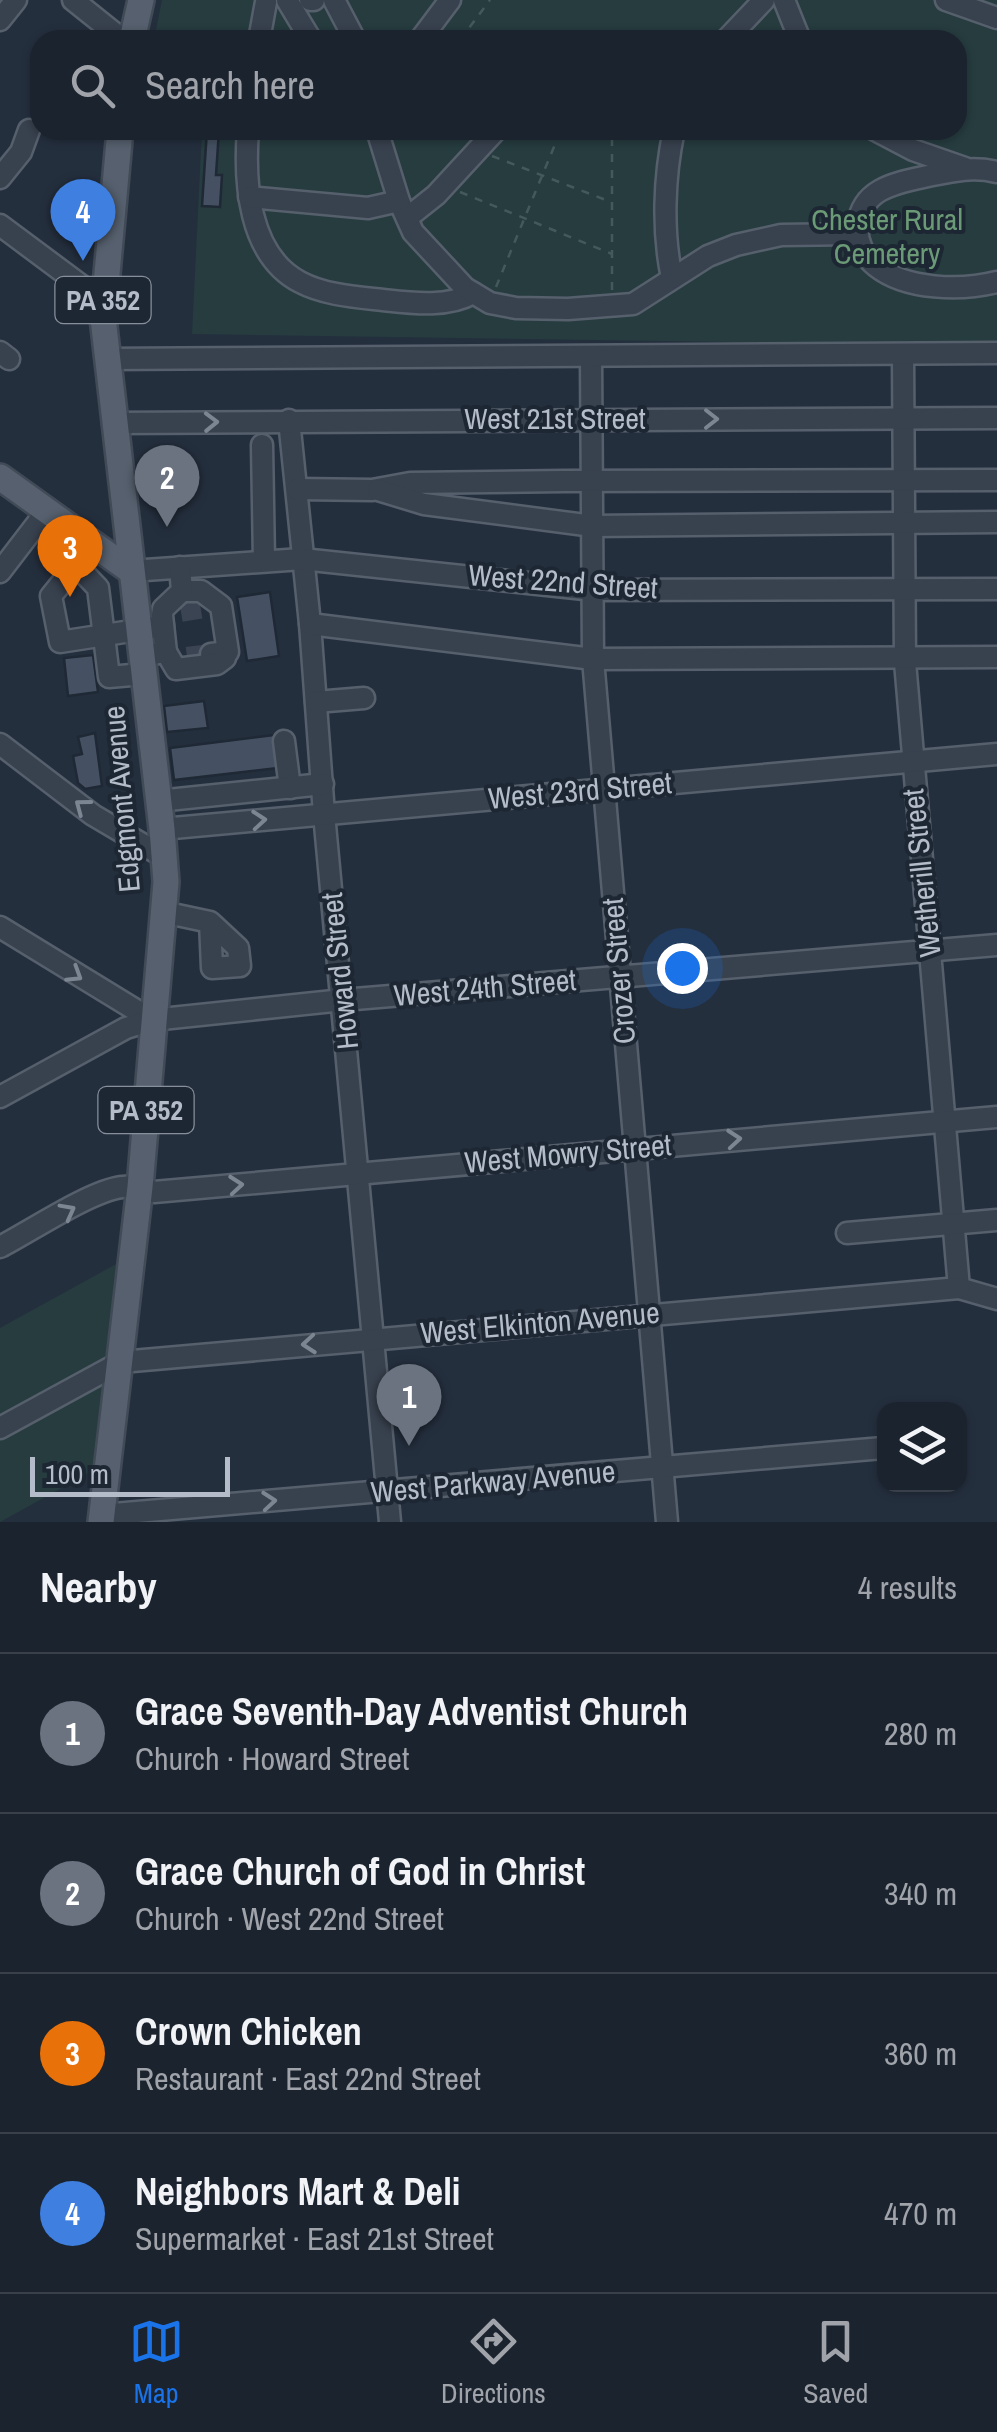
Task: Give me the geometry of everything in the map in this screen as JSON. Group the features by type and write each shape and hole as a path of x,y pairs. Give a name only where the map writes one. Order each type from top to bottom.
{"main road":[{"path":"134,30 141,0"},
{"name":"Edgmont Avenue","path":"102,1519 140,1187 164,858 158,802 163,637 131,571 102,301 119,140"},
{"path":"0,477 131,571"},
{"path":"85,539 104,527 122,494"}],"street":[{"path":"0,20 16,0"},
{"path":"73,0 110,30"},
{"path":"287,0 305,30"},
{"path":"334,0 350,30"},
{"path":"428,30 450,0"},
{"path":"736,30 764,0"},
{"path":"784,0 796,30"},
{"path":"946,0 997,18"},
{"path":"260,30 261,1"},
{"path":"0,178 21,152 29,130"},
{"path":"248,140 249,197 255,222 278,266 300,282 326,292 402,302 481,298 516,308 612,307 634,304 708,256 758,238 782,234 857,234"},
{"path":"379,140 413,232 436,260 481,298"},
{"path":"249,197 403,210 445,185 486,140"},
{"path":"672,278 667,256 667,210 673,140"},
{"path":"894,140 966,168 997,172"},
{"path":"997,163 894,185 874,194 860,208 857,234 862,250 876,266 898,278 944,286 997,282"},
{"path":"0,225 102,301"},
{"path":"106,358 997,353"},
{"name":"Wetherill Street","path":"903,356 905,658 959,1288"},
{"name":"Crozer Street","path":"591,357 592,659 667,1522"},
{"name":"West 21st Street","path":"113,424 997,418"},
{"name":"Howard Street","path":"289,420 390,1522"},
{"path":"262,445 264,561"},
{"path":"297,489 372,490 410,483 592,480 997,480"},
{"path":"372,490 424,504 593,526 997,522"},
{"path":"0,572 46,512"},
{"path":"85,539 76,565 50,596 60,642 106,636 163,637"},
{"name":"West 22nd Street","path":"131,571 302,559 594,590 997,589"},
{"path":"76,565 98,588 110,677 163,637 202,591 213,607 218,664 176,669 163,637 180,567"},
{"path":"310,624 592,659 997,657"},
{"path":"316,702 364,698"},
{"path":"284,742 290,788"},
{"path":"0,744 93,815 164,858"},
{"name":"West 23rd Street","path":"162,830 997,754"},
{"path":"158,802 323,784"},
{"path":"163,912 210,922"},
{"path":"0,927 152,1020"},
{"name":"West 24th Street","path":"0,1097 126,1028 152,1020 997,945"},
{"name":"West Mowry Street","path":"0,1247 120,1187 154,1192 997,1117"},
{"path":"847,1234 997,1220"},
{"path":"959,1288 997,1299"},
{"name":"West Elkinton Avenue","path":"121,1362 959,1288"},
{"path":"0,1428 121,1362"},
{"name":"West Parkway Avenue","path":"102,1519 877,1448"}],"path":[{"path":"468,30 490,0"},
{"path":"481,298 525,218 558,140"},
{"path":"612,140 612,307"},
{"path":"477,150 612,202"},
{"path":"445,185 612,254"}],"green space":[{"name":"Chester Rural Cemetery","path":"162,0 997,0 997,346 192,334 202,140 967,140 967,30 156,30"},
{"path":"118,1263 96,1469 0,1522 0,1328"}],"building":[{"path":"206,140 218,140 216,175 222,175 220,207 202,206"},
{"path":"270,592 279,656 247,661 237,597"},
{"path":"93,655 98,692 68,696 64,658"},
{"path":"204,701 208,728 167,732 164,706"},
{"path":"95,733 102,786 85,789 78,783 73,756 82,754 78,737"},
{"path":"274,735 278,768 174,780 170,748"}],"tunnel":[{"path":"181,612 205,608"},
{"path":"187,657 211,654"}],"place":[{"name":"Neighbors Mart & Deli","path":"83,261"},
{"name":"Grace Church of God in Christ","path":"167,527"},
{"name":"Crown Chicken","path":"70,597"},
{"name":"Grace Seventh-Day Adventist Church","path":"409,1446"}]}
